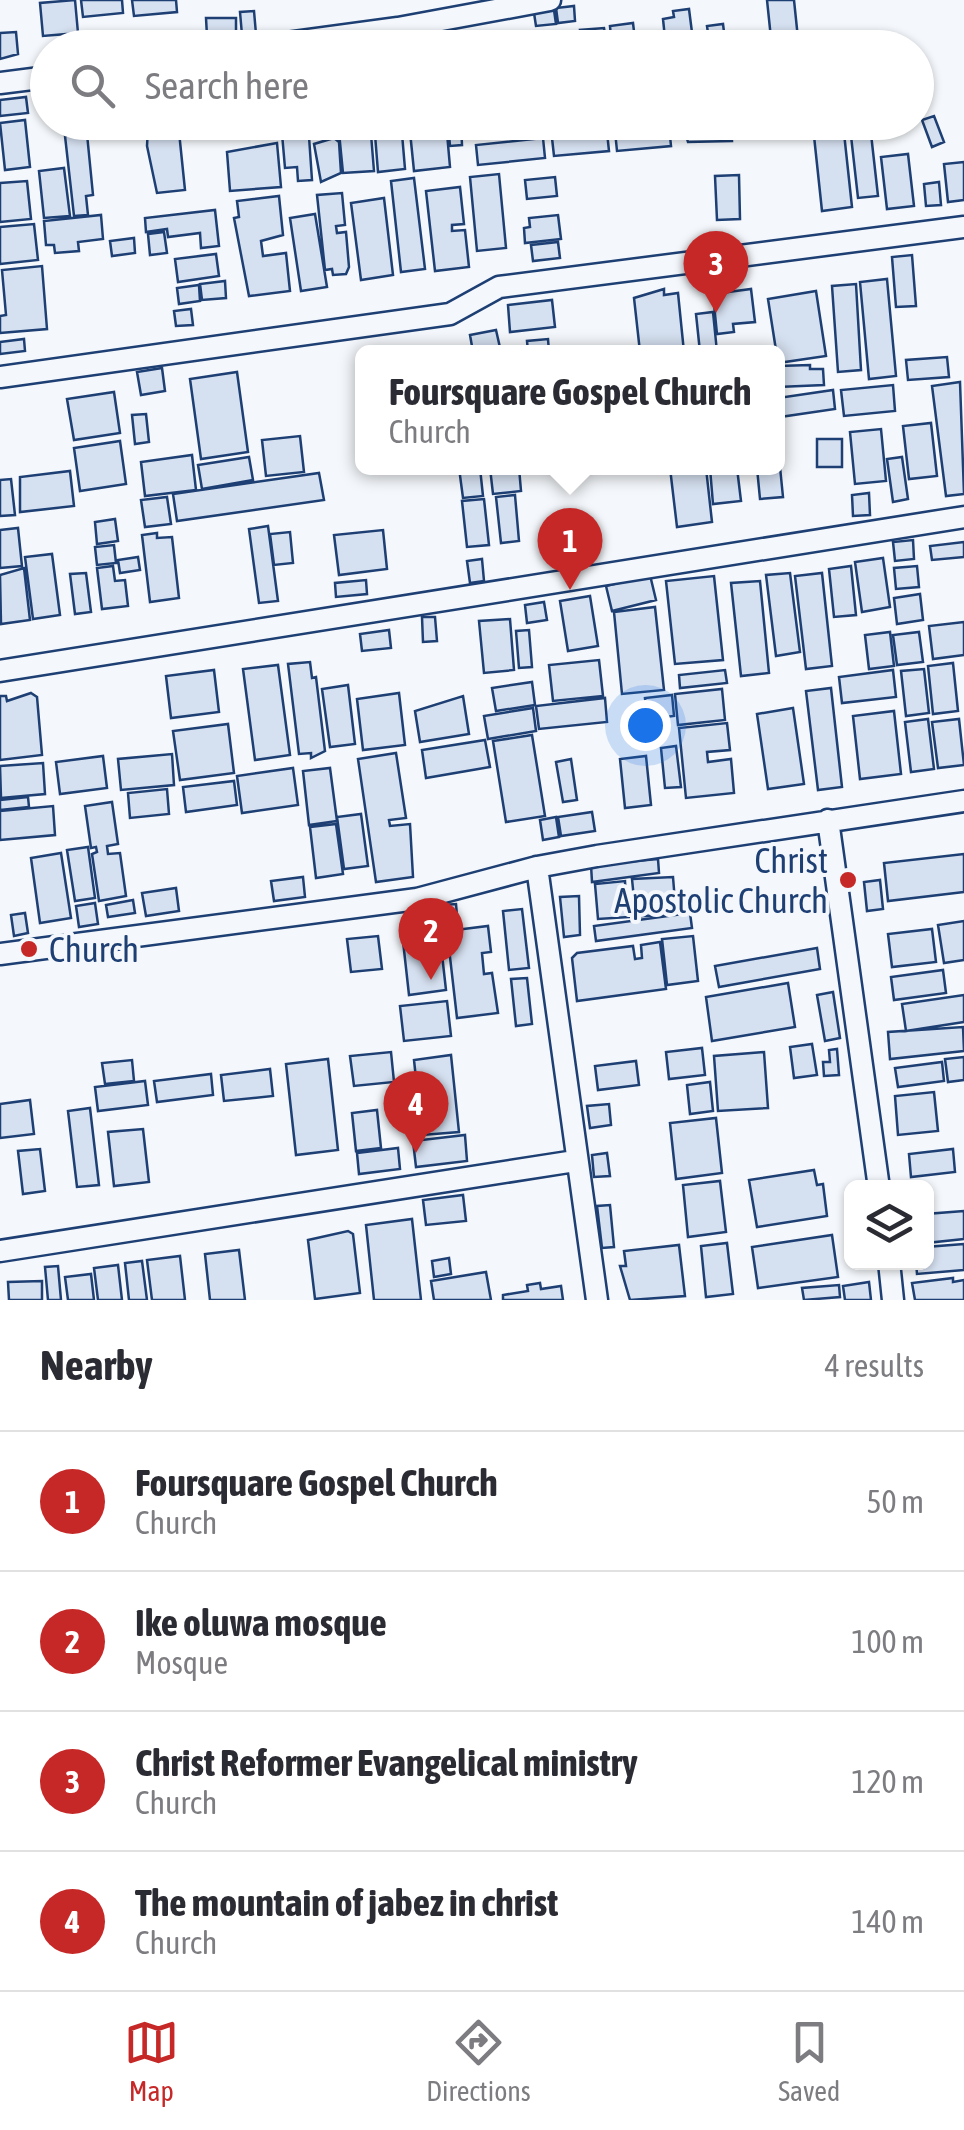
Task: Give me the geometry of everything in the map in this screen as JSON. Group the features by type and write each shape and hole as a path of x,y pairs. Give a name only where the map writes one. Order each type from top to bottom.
{"street":[{"path":"383,30 550,0"},
{"path":"0,84 30,79"},
{"path":"0,377 450,314 499,286 964,228"},
{"path":"0,671 964,517"},
{"path":"0,954 418,900 537,866 964,801"},
{"path":"828,820 878,1180"},
{"path":"537,866 596,1300"},
{"path":"0,1251 575,1161"},
{"path":"889,1270 894,1300"}],"building":[{"path":"75,0 78,30 42,30 40,3"},
{"path":"81,0 122,0 123,13 83,17"},
{"path":"132,0 176,0 177,12 134,16"},
{"path":"767,0 794,0 797,30 770,30"},
{"path":"574,6 575,21 558,23 556,8"},
{"path":"689,9 692,30 664,30 663,19 674,17 673,11"},
{"path":"554,10 556,24 536,26 534,13"},
{"path":"254,11 256,30 242,30 240,12"},
{"path":"206,18 236,18 236,30 207,30"},
{"path":"633,23 634,30 610,30 610,26"},
{"path":"723,24 724,30 708,30 707,26"},
{"path":"16,32 18,54 0,59 0,33"},
{"path":"26,97 28,113 0,116 0,100"},
{"path":"934,116 944,142 932,147 929,140 934,140"},
{"path":"25,120 30,167 5,170 0,123"},
{"path":"65,140 88,140 93,195 86,196 88,215 74,216"},
{"path":"147,140 180,140 185,190 157,193"},
{"path":"283,140 309,140 312,180 298,181 297,167 285,168"},
{"path":"340,140 371,140 374,171 343,173"},
{"path":"375,140 403,140 405,169 378,172"},
{"path":"411,140 448,140 450,167 414,171"},
{"path":"450,140 462,140 462,145 450,146"},
{"path":"543,140 545,158 478,165 476,145"},
{"path":"552,140 608,140 609,151 554,156"},
{"path":"616,140 670,140 671,146 617,151"},
{"path":"687,140 732,141 688,142"},
{"path":"814,140 845,140 852,207 822,211"},
{"path":"851,140 872,140 878,196 858,198"},
{"path":"339,142 341,173 321,182 314,144"},
{"path":"277,143 281,187 230,191 227,152"},
{"path":"908,154 914,206 887,209 881,157"},
{"path":"964,162 964,200 948,202 944,164"},
{"path":"64,168 70,216 44,218 39,171"},
{"path":"499,174 506,248 477,251 470,177"},
{"path":"739,175 740,219 717,220 715,176"},
{"path":"555,177 557,196 527,199 525,180"},
{"path":"414,178 425,269 401,272 391,181"},
{"path":"27,181 31,219 0,222 0,183"},
{"path":"939,182 941,205 926,206 924,184"},
{"path":"460,187 464,224 452,225 452,231 465,230 469,267 435,271 426,191"},
{"path":"342,193 345,225 336,226 337,233 346,232 349,267 346,274 333,275 332,269 325,270 317,195"},
{"path":"279,196 283,235 261,241 263,256 286,253 290,291 249,296 234,218 239,217 237,201"},
{"path":"384,198 393,275 361,280 351,203"},
{"path":"215,210 219,246 201,248 200,233 168,237 167,229 146,232 145,218"},
{"path":"315,214 327,287 301,291 290,218"},
{"path":"101,215 103,239 78,242 79,251 55,253 54,245 46,245 44,221"},
{"path":"558,215 561,239 525,243 524,228 530,227 529,218"},
{"path":"34,224 38,260 0,264 0,227"},
{"path":"164,232 167,253 150,255 148,234"},
{"path":"134,238 135,253 112,256 110,241"},
{"path":"558,242 560,258 533,261 531,245"},
{"path":"216,254 219,276 178,282 175,259"},
{"path":"912,255 916,306 896,307 892,257"},
{"path":"42,266 47,329 0,333 0,316 6,315 2,270"},
{"path":"887,279 896,376 869,379 860,282"},
{"path":"225,281 226,298 202,300 200,284"},
{"path":"856,284 861,370 838,372 832,286"},
{"path":"199,285 200,301 179,304 177,288"},
{"path":"664,289 664,295 678,293 683,345 639,345 634,298"},
{"path":"751,289 755,322 733,324 734,332 717,334 713,294"},
{"path":"816,291 826,356 785,362 785,345 775,345 768,299"},
{"path":"552,300 555,327 510,332 508,305"},
{"path":"191,309 193,325 176,326 174,311"},
{"path":"713,312 716,345 699,345 696,314"},
{"path":"496,330 499,345 472,345 470,335"},
{"path":"24,339 25,351 0,354 0,342"},
{"path":"548,339 548,345 527,345 527,341"},
{"path":"947,357 949,377 908,380 906,360"},
{"path":"785,366 823,369 824,385 785,387"},
{"path":"162,368 165,391 141,395 137,372"},
{"path":"237,372 248,452 201,459 190,379"},
{"path":"960,382 964,494 946,496 932,386"},
{"path":"893,385 895,411 844,416 841,390"},
{"path":"833,390 835,409 785,416 785,397"},
{"path":"114,392 120,433 74,440 67,399"},
{"path":"146,414 149,442 135,444 132,415"},
{"path":"931,423 937,476 909,479 903,426"},
{"path":"881,429 886,481 855,484 850,432"},
{"path":"300,436 304,472 266,476 262,440"},
{"path":"817,439 842,439 842,467 817,467"},
{"path":"120,441 126,484 80,491 74,448"},
{"path":"192,455 196,490 145,496 141,462"},
{"path":"249,457 253,480 202,489 198,465"},
{"path":"902,457 908,499 893,502 887,459"},
{"path":"70,471 74,506 20,512 20,477"},
{"path":"319,473 324,500 177,521 173,494"},
{"path":"460,475 481,475 483,496 463,498"},
{"path":"491,475 520,475 521,491 493,494"},
{"path":"671,475 707,475 712,522 677,527"},
{"path":"711,475 738,475 741,501 713,504"},
{"path":"758,475 781,475 783,497 760,499"},
{"path":"11,479 15,515 0,516 0,480"},
{"path":"869,493 870,515 853,516 852,495"},
{"path":"515,495 519,541 501,543 496,497"},
{"path":"167,497 171,524 145,527 141,500"},
{"path":"484,499 489,545 467,547 462,501"},
{"path":"115,519 118,541 97,544 95,522"},
{"path":"268,526 278,601 259,603 249,529"},
{"path":"18,528 22,566 0,568 0,530"},
{"path":"383,530 387,569 339,575 334,535"},
{"path":"290,532 293,563 274,565 270,534"},
{"path":"157,533 157,538 172,537 179,598 150,602 142,535"},
{"path":"913,540 914,559 895,561 893,542"},
{"path":"964,542 964,557 932,560 930,546"},
{"path":"114,545 116,563 97,565 95,547"},
{"path":"52,554 60,615 33,619 25,557"},
{"path":"138,557 140,570 120,573 118,560"},
{"path":"883,558 890,607 862,612 855,562"},
{"path":"482,559 484,581 470,583 467,561"},
{"path":"113,566 115,581 125,580 128,606 102,609 97,568"},
{"path":"851,566 856,615 834,617 829,569"},
{"path":"917,566 919,587 896,589 894,568"},
{"path":"24,568 30,620 1,624 0,575"},
{"path":"86,573 91,612 75,614 70,574"},
{"path":"790,573 800,652 776,656 766,575"},
{"path":"822,573 832,666 806,669 795,576"},
{"path":"650,575 656,600 612,611 606,586"},
{"path":"714,576 723,660 675,664 666,581"},
{"path":"366,580 367,594 336,597 335,583"},
{"path":"760,581 769,673 741,676 731,583"},
{"path":"920,594 923,620 897,624 894,598"},
{"path":"590,596 598,646 568,651 560,601"},
{"path":"544,602 547,620 527,623 525,605"},
{"path":"655,607 664,690 622,694 614,612"},
{"path":"422,617 435,617 437,641 423,642"},
{"path":"510,619 514,670 484,673 479,621"},
{"path":"964,622 964,655 933,659 929,626"},
{"path":"389,630 391,648 362,651 360,634"},
{"path":"529,630 532,667 519,668 516,631"},
{"path":"890,632 894,666 869,669 865,635"},
{"path":"919,632 923,662 897,665 893,635"},
{"path":"599,660 603,696 553,701 549,665"},
{"path":"310,662 312,678 316,677 325,751 311,758 311,753 299,754 288,664"},
{"path":"953,663 958,711 933,714 928,666"},
{"path":"278,665 290,755 255,760 243,669"},
{"path":"924,669 929,713 906,716 901,671"},
{"path":"214,670 219,712 171,718 166,676"},
{"path":"725,670 727,683 680,688 679,675"},
{"path":"893,670 896,697 842,703 839,677"},
{"path":"532,682 535,705 496,711 492,688"},
{"path":"348,685 355,744 330,747 322,689"},
{"path":"831,688 842,787 818,790 806,691"},
{"path":"722,689 725,720 678,725 675,694"},
{"path":"31,693 37,697 42,755 0,760 0,696 6,696 7,701"},
{"path":"399,693 405,745 363,750 357,699"},
{"path":"672,695 674,716 647,719 645,698"},
{"path":"463,696 469,734 420,742 415,711"},
{"path":"605,698 607,722 539,729 536,706"},
{"path":"533,708 536,731 488,739 484,716"},
{"path":"793,708 804,784 768,789 757,714"},
{"path":"894,711 901,774 860,779 853,716"},
{"path":"928,719 934,769 911,772 905,722"},
{"path":"959,719 964,765 938,768 932,722"},
{"path":"727,723 730,750 707,752 708,762 731,759 734,793 686,798 679,728"},
{"path":"228,724 234,773 180,780 173,731"},
{"path":"532,735 545,816 506,822 493,741"},
{"path":"485,740 490,767 426,778 422,750"},
{"path":"676,746 681,787 665,788 661,748"},
{"path":"396,753 406,818 389,820 390,826 410,824 413,877 376,882 358,759"},
{"path":"172,754 174,785 121,790 118,759"},
{"path":"103,756 107,788 60,794 56,762"},
{"path":"646,756 651,805 625,808 620,759"},
{"path":"571,759 577,800 563,802 556,762"},
{"path":"43,763 45,794 1,798 0,766"},
{"path":"293,768 298,805 242,813 237,776"},
{"path":"330,768 337,821 309,825 303,771"},
{"path":"234,781 237,805 186,812 183,787"},
{"path":"167,789 169,814 130,818 128,793"},
{"path":"28,797 29,807 0,810 0,800"},
{"path":"112,802 118,844 107,846 108,854 120,853 126,896 99,901 92,854 97,852 96,847 91,848 85,806"},
{"path":"53,806 55,835 0,840 0,811"},
{"path":"592,812 595,831 561,836 558,817"},
{"path":"361,814 368,866 344,869 337,817"},
{"path":"556,817 559,837 543,840 540,820"},
{"path":"336,824 343,874 316,878 310,827"},
{"path":"88,847 95,898 75,901 67,850"},
{"path":"61,853 71,918 40,923 31,858"},
{"path":"964,854 964,892 888,901 884,863"},
{"path":"658,859 659,873 592,882 591,865"},
{"path":"303,877 305,897 274,901 271,881"},
{"path":"673,877 676,914 598,919 595,884 625,881 626,900 634,899 632,879"},
{"path":"880,880 883,909 867,911 864,882"},
{"path":"176,888 179,911 146,916 142,893"},
{"path":"579,896 580,935 564,937 560,897"},
{"path":"133,900 135,913 108,917 106,905"},
{"path":"95,903 98,924 79,927 76,906"},
{"path":"456,904 458,927 446,928 444,905"},
{"path":"522,909 529,968 509,970 503,911"},
{"path":"25,913 28,933 14,936 11,915"},
{"path":"690,913 692,928 596,941 594,926"},
{"path":"964,921 964,960 944,963 938,925"},
{"path":"488,926 491,952 482,953 484,974 492,973 498,1013 457,1018 447,931"},
{"path":"439,928 446,990 409,995 402,932"},
{"path":"932,929 936,962 892,967 888,934"},
{"path":"378,936 382,969 351,972 347,939"},
{"path":"693,936 698,981 667,985 662,939"},
{"path":"660,942 666,989 577,1001 572,958 577,953 633,946 635,959 642,958 641,945"},
{"path":"817,948 820,969 719,987 715,966"},
{"path":"943,970 946,993 894,1000 891,977"},
{"path":"527,978 532,1024 516,1026 511,979"},
{"path":"788,983 795,1027 712,1041 706,997"},
{"path":"833,992 840,1038 825,1041 817,995"},
{"path":"964,995 964,1022 906,1031 902,1004"},
{"path":"447,1001 451,1036 404,1041 400,1006"},
{"path":"963,1027 964,1051 890,1059 888,1032"},
{"path":"812,1044 817,1075 794,1078 790,1047"},
{"path":"702,1048 705,1075 669,1079 666,1052"},
{"path":"837,1049 839,1075 824,1076 823,1062 830,1062 829,1050"},
{"path":"391,1052 394,1082 354,1086 350,1056"},
{"path":"764,1052 768,1108 718,1111 714,1056"},
{"path":"451,1055 459,1132 422,1135 414,1060"},
{"path":"964,1057 964,1080 948,1082 945,1059"},
{"path":"328,1059 338,1150 296,1155 286,1064"},
{"path":"132,1060 134,1081 105,1084 102,1063"},
{"path":"636,1061 639,1085 598,1090 595,1066"},
{"path":"942,1062 944,1081 898,1087 895,1068"},
{"path":"270,1069 273,1096 224,1101 221,1075"},
{"path":"211,1074 213,1095 157,1102 154,1081"},
{"path":"145,1081 148,1105 98,1111 95,1087"},
{"path":"710,1082 713,1111 690,1114 687,1085"},
{"path":"934,1092 938,1131 898,1135 895,1096"},
{"path":"30,1100 34,1134 0,1138 0,1104"},
{"path":"609,1104 611,1125 590,1128 587,1106"},
{"path":"90,1108 99,1185 77,1187 68,1111"},
{"path":"377,1110 381,1148 356,1151 352,1113"},
{"path":"716,1118 722,1173 676,1179 670,1123"},
{"path":"143,1129 149,1182 114,1186 108,1132"},
{"path":"465,1135 467,1161 416,1167 413,1141"},
{"path":"398,1148 400,1169 359,1174 357,1153"},
{"path":"40,1149 45,1191 23,1194 18,1151"},
{"path":"953,1149 955,1172 911,1177 909,1154"},
{"path":"607,1153 610,1176 594,1177 592,1155"},
{"path":"814,1170 817,1185 823,1184 827,1216 757,1227 749,1180"},
{"path":"720,1181 726,1232 688,1237 683,1185"},
{"path":"463,1195 466,1221 426,1225 423,1200"},
{"path":"610,1205 614,1247 602,1248 597,1206"},
{"path":"964,1211 964,1239 934,1242 934,1213"},
{"path":"412,1219 421,1300 374,1300 366,1225"},
{"path":"348,1231 353,1234 360,1293 315,1299 308,1240"},
{"path":"832,1235 838,1277 758,1288 752,1247"},
{"path":"727,1243 733,1294 706,1297 701,1246"},
{"path":"964,1244 964,1270 917,1274 917,1270 934,1270 934,1246"},
{"path":"679,1245 685,1296 630,1300 620,1266 626,1266 624,1251"},
{"path":"239,1250 245,1300 210,1300 205,1254"},
{"path":"180,1256 185,1300 152,1300 147,1260"},
{"path":"449,1258 451,1274 434,1277 432,1261"},
{"path":"142,1261 147,1300 129,1300 125,1263"},
{"path":"118,1265 122,1300 98,1300 94,1268"},
{"path":"58,1266 61,1300 48,1300 45,1267"},
{"path":"486,1272 491,1300 434,1300 431,1281"},
{"path":"91,1274 94,1300 68,1300 65,1277"},
{"path":"953,1278 953,1282 964,1280 964,1300 915,1300 912,1283"},
{"path":"42,1281 42,1300 9,1300 8,1282"},
{"path":"869,1282 871,1300 845,1300 843,1286"},
{"path":"540,1283 541,1289 561,1286 563,1300 503,1300 503,1295 528,1291 527,1285"},
{"path":"839,1285 840,1297 804,1300 802,1288"}],"place":[{"name":"Christ Reformer Evangelical ministry","path":"716,313"},
{"name":"Foursquare Gospel Church","path":"570,590"},
{"name":"Christ Apostolic Church","path":"848,880"},
{"name":"Church","path":"29,949"},
{"name":"Ike oluwa mosque","path":"431,980"},
{"name":"The mountain of jabez in christ","path":"416,1153"}]}
